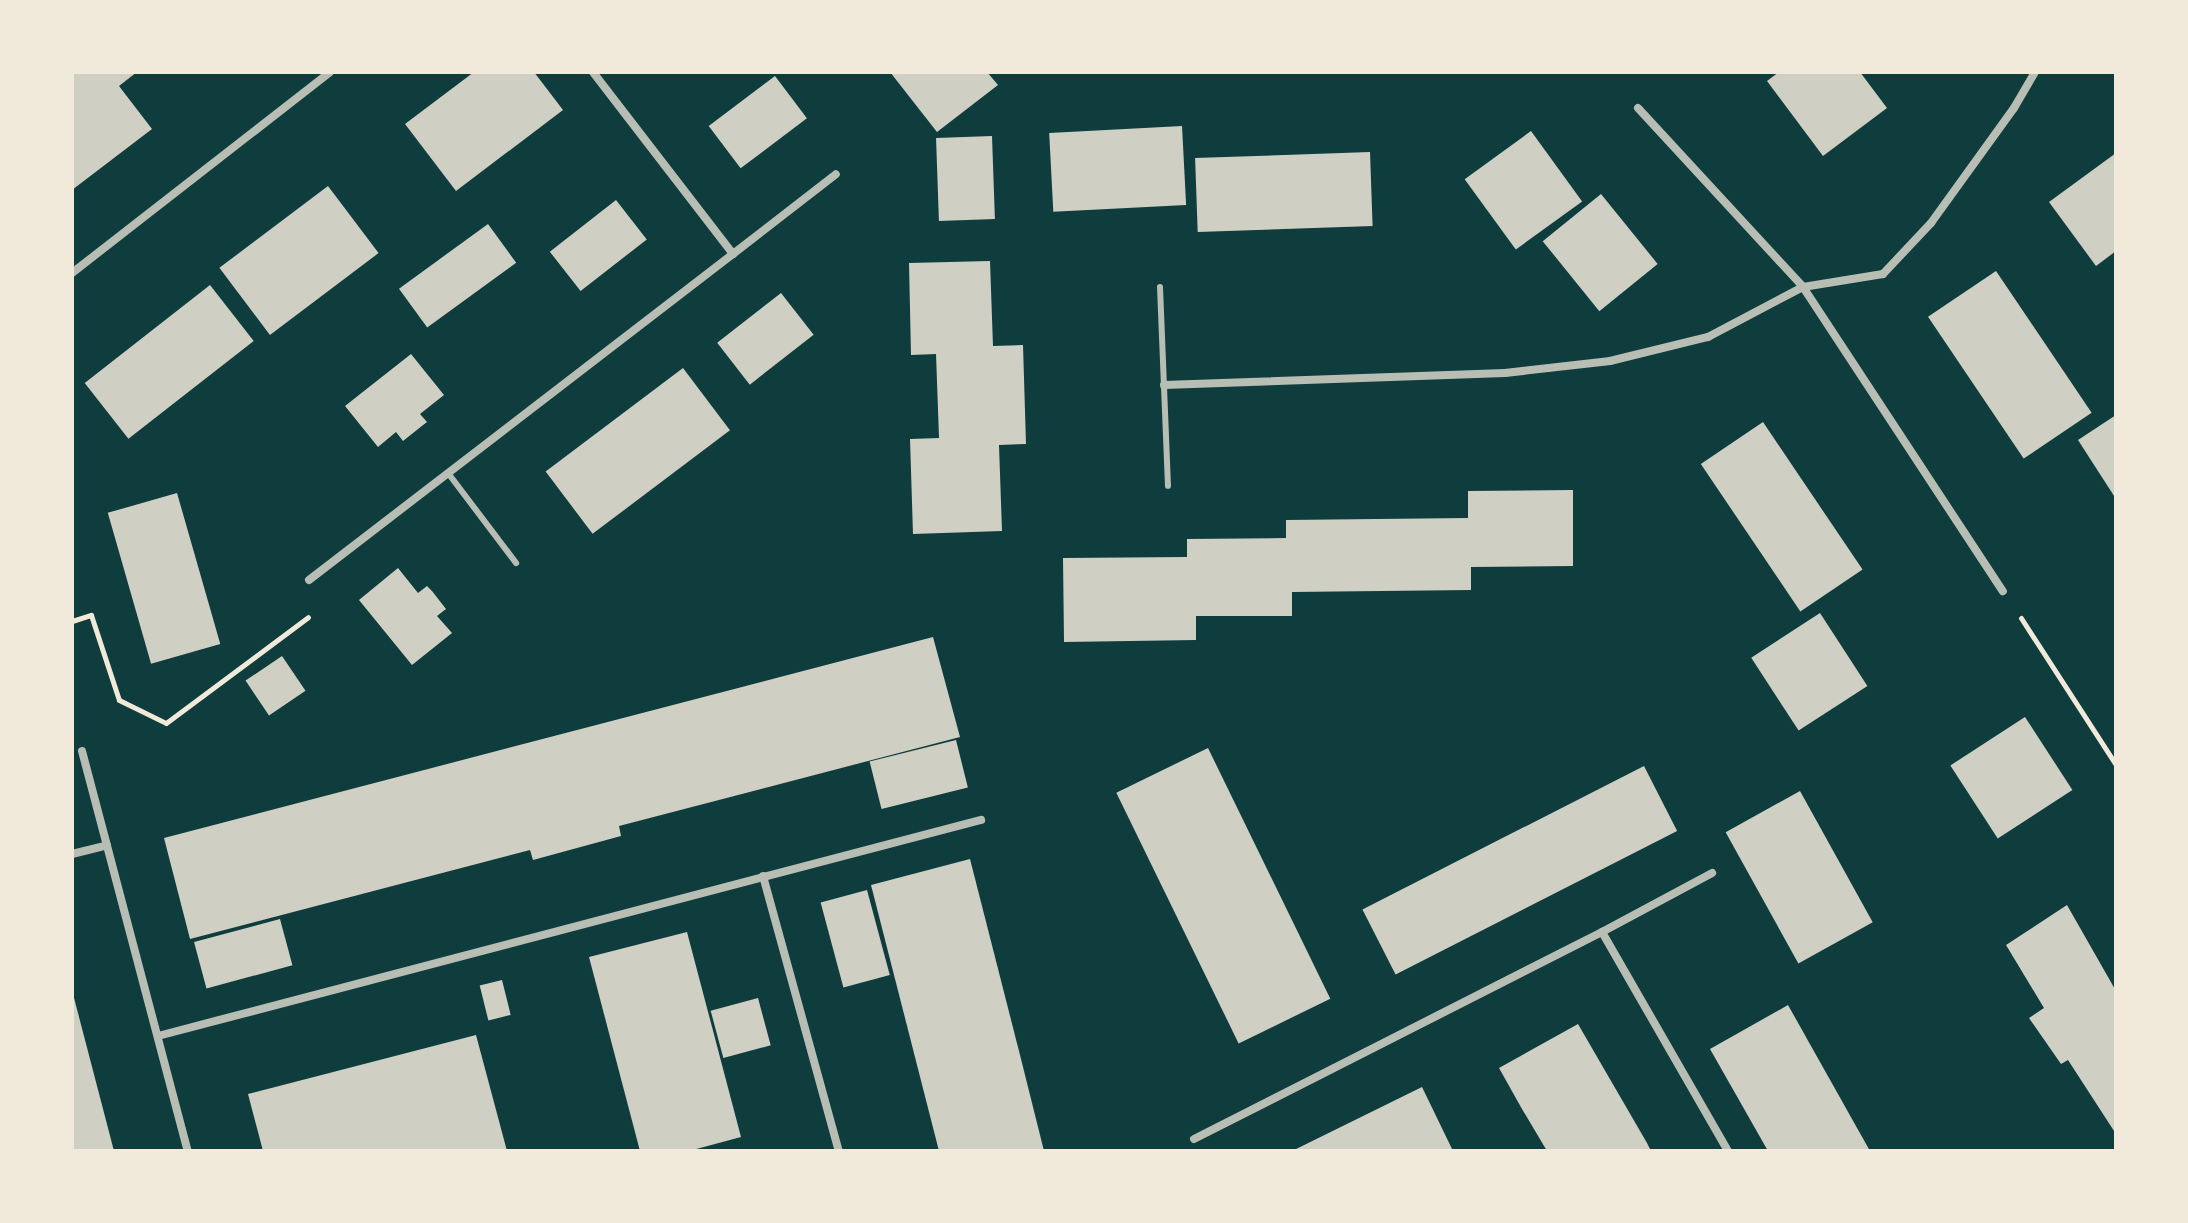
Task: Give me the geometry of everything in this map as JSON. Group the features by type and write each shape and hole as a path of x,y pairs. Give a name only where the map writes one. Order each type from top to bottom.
{"street":[{"path":"72,273 330,72"},
{"path":"593,72 733,254"},
{"path":"1164,385 1505,373 1610,361 1708,337 1803,287 1883,274 1931,223 2014,108 2035,72"},
{"path":"1638,108 1803,287 2003,591"},
{"path":"309,580 836,174"},
{"path":"82,751 188,1151"},
{"path":"158,1036 981,820"},
{"path":"72,854 107,845"},
{"path":"1194,1139 1712,873"},
{"path":"763,876 839,1151"},
{"path":"1602,932 1728,1151"}],"lane":[{"path":"1160,287 1168,486"},
{"path":"448,473 516,563"}],"path":[{"path":"72,621 91,615 119,700 166,723 319,608 301,586 309,580"},
{"path":"2003,591 2116,765"}],"building":[{"path":"72,72 137,72 119,86 152,129 72,190"},
{"path":"474,72 534,72 563,110 456,191 405,124"},
{"path":"890,72 987,72 998,85 937,132"},
{"path":"1779,72 1860,72 1887,108 1823,156 1767,81"},
{"path":"775,76 807,118 741,168 709,126"},
{"path":"1182,126 1186,205 1053,212 1049,133"},
{"path":"1531,131 1582,201 1516,250 1465,179"},
{"path":"992,136 995,219 939,221 936,138"},
{"path":"1370,152 1373,226 1198,232 1195,158"},
{"path":"2116,153 2116,251 2096,266 2049,202"},
{"path":"328,186 379,253 270,335 219,268"},
{"path":"1601,194 1658,264 1599,311 1543,241"},
{"path":"616,200 647,239 581,291 550,252"},
{"path":"488,224 516,263 427,327 399,289"},
{"path":"990,261 993,346 1023,345 1026,444 999,445 1002,531 913,534 910,439 939,438 936,354 911,355 909,263"},
{"path":"1996,271 2092,413 2024,459 1928,317"},
{"path":"210,285 254,341 128,439 85,383"},
{"path":"781,293 814,335 750,385 717,343"},
{"path":"411,354 444,395 420,414 427,422 403,441 396,432 378,447 345,406"},
{"path":"683,368 730,430 593,534 546,472"},
{"path":"2116,415 2116,499 2078,440"},
{"path":"1763,422 1863,570 1800,612 1701,464"},
{"path":"1573,490 1573,566 1471,567 1471,590 1292,592 1292,616 1196,616 1196,640 1064,642 1063,558 1187,557 1187,539 1286,538 1286,520 1468,518 1468,491"},
{"path":"177,493 220,644 151,664 108,513"},
{"path":"398,568 418,593 427,586 432,591 446,609 437,616 452,633 412,665 359,600"},
{"path":"1820,613 1867,686 1799,731 1751,658"},
{"path":"933,637 960,737 619,826 621,836 533,860 530,850 190,939 164,838"},
{"path":"282,656 305,691 269,715 246,681"},
{"path":"2025,717 2072,790 1998,838 1950,765"},
{"path":"956,740 968,788 881,809 870,762"},
{"path":"1208,748 1330,999 1239,1043 1116,793"},
{"path":"1644,766 1677,831 1396,975 1362,909"},
{"path":"1800,791 1873,922 1798,963 1726,832"},
{"path":"970,859 1044,1151 939,1151 871,885"},
{"path":"867,890 890,975 843,987 821,902"},
{"path":"2067,905 2116,991 2116,1134 2068,1060 2061,1064 2029,1018 2044,1008 2006,945"},
{"path":"280,919 292,965 206,988 194,942"},
{"path":"687,932 741,1137 689,1151 640,1151 589,957"},
{"path":"502,980 511,1015 488,1020 480,986"},
{"path":"73,994 114,1151 72,1151"},
{"path":"758,998 771,1045 723,1058 711,1011"},
{"path":"1788,1005 1870,1151 1768,1151 1710,1049"},
{"path":"1578,1024 1651,1151 1547,1151 1522,1109 1499,1068"},
{"path":"476,1035 507,1151 263,1151 248,1094"},
{"path":"1422,1087 1453,1151 1292,1151"}]}
